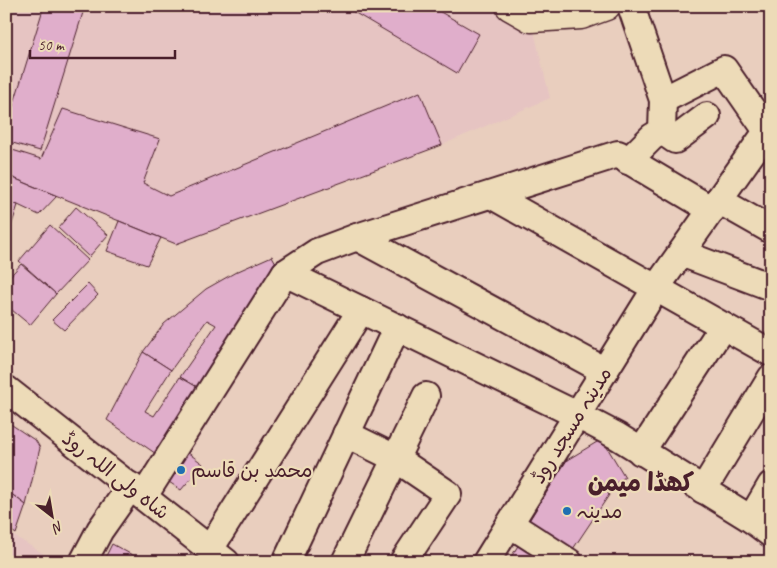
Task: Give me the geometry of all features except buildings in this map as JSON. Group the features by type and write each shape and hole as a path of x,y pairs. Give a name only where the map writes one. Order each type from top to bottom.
{"main road":[{"path":"510,6 531,18 581,15 606,6"}],"street":[{"path":"634,15 662,97 662,131"},
{"path":"662,97 724,69 765,142"},
{"path":"662,131 676,140 707,116"},
{"path":"628,161 652,136 662,131"},
{"name":"مدینہ مسجد روڈ","path":"486,562 656,288 715,205 765,142"},
{"path":"83,562 100,530 138,491 286,273 317,252 357,237 618,154 628,161 715,205 771,230"},
{"path":"491,194 771,352"},
{"path":"357,237 605,371"},
{"path":"681,253 771,287"},
{"path":"286,273 577,415 641,452 761,527 771,485"},
{"path":"218,555 360,310"},
{"path":"641,452 723,326"},
{"path":"286,562 397,327"},
{"path":"703,490 771,378"},
{"name":"شاہ ولی اللہ روڈ","path":"6,389 218,555"},
{"path":"345,562 426,396"},
{"path":"346,434 395,458 448,494 403,562"},
{"path":"510,524 569,562"}],"shaded area":[{"path":"15,6 510,6 531,19 550,98 442,145 176,244 6,175 6,44"},
{"path":"6,531 11,534 57,562 6,562"}],"place":[{"name":"محمد بن قاسم","path":"181,470"},
{"name":"مدینہ","path":"567,511"}],"district":[{"name":"کھڈا میمن","path":"641,482"}]}
